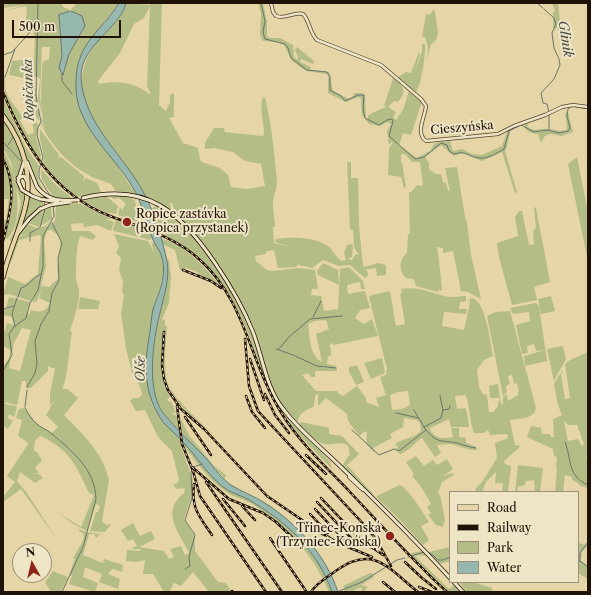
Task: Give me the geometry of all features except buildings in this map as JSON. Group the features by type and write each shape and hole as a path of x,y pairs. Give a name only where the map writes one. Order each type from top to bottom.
{"main road":[{"path":"3,117 8,123 22,151 37,186 45,195 52,199 63,201 78,200"},
{"path":"22,151 24,166 18,178 18,184 22,190 40,199 60,202 78,200"},
{"path":"3,277 26,207 28,187 26,166 22,151"},
{"path":"18,178 22,176 26,178 28,187"},
{"path":"15,238 29,219 40,209 50,205 78,200 99,194 110,193 133,196 150,201 172,212 189,228 228,282 252,330 271,389 280,406 296,424 427,552 449,577"},
{"path":"455,583 463,592"}],"street":[{"name":"Cieszyńska","path":"271,3 276,16 284,18 297,13 303,14 307,18 311,32 317,40 380,65 422,100 426,108 421,133 426,140 498,134 562,107 573,105 588,107"},
{"path":"349,477 368,493"}],"green space":[{"path":"4,3 61,3 64,8 69,9 69,11 59,15 62,56 59,68 65,71 69,54 83,31 71,8 74,7 76,3 119,3 85,46 78,61 76,75 83,115 136,194 116,191 111,184 92,177 77,168 61,154 48,137 44,130 41,103 42,66 43,62 49,59 50,47 42,47 40,97 42,115 38,98 40,79 38,77 34,77 39,110 39,121 30,107 33,80 9,75 12,61 34,59 35,38 33,31 25,30 27,6 3,11 26,5 3,8"},
{"path":"126,3 150,5 150,3 162,3 159,105 166,111 170,102 170,95 174,93 174,117 169,118 183,143 198,148 200,160 202,162 220,168 228,175 231,187 247,189 265,186 261,164 245,161 233,152 214,148 205,149 205,143 214,128 224,128 225,132 263,136 264,130 261,108 263,97 265,98 271,129 277,181 273,205 275,227 273,227 274,243 292,247 275,242 276,239 310,239 323,243 329,247 342,261 346,260 344,253 347,245 352,244 352,257 347,259 352,260 356,254 359,255 354,247 353,230 350,229 347,162 351,162 351,178 358,178 359,227 363,265 364,267 378,263 386,265 386,275 377,276 376,268 365,270 367,271 368,276 365,278 350,265 339,266 323,260 312,268 298,264 296,267 278,268 274,250 255,256 256,261 267,270 273,271 298,268 315,270 318,289 312,289 311,295 321,296 324,311 338,309 340,269 349,267 363,281 365,289 361,289 360,282 347,285 348,294 365,291 370,308 360,310 355,318 364,324 372,319 378,336 334,345 332,343 330,344 331,355 328,357 327,364 336,366 337,371 315,371 315,377 311,377 308,373 302,375 316,391 337,391 343,396 357,386 366,398 366,402 379,407 376,398 386,395 380,377 386,375 387,369 369,297 390,291 396,326 405,324 400,294 402,293 401,289 418,289 447,297 466,296 466,301 460,302 459,309 467,309 466,314 444,312 442,326 464,330 470,298 475,300 480,305 484,312 493,356 484,360 477,370 479,387 483,394 487,395 489,412 493,412 497,408 500,398 490,398 489,386 498,384 501,404 503,405 503,397 507,394 508,401 518,395 519,391 517,383 514,384 512,375 508,376 510,384 506,386 507,392 503,396 487,316 496,312 510,311 536,408 529,417 510,420 515,445 521,446 504,461 505,464 511,466 508,491 502,491 503,483 495,483 496,472 486,482 482,491 475,491 497,458 495,443 508,438 507,434 490,435 488,430 484,433 474,433 468,401 465,395 455,396 457,409 465,408 467,412 469,427 451,427 449,419 430,428 431,432 436,436 446,438 453,437 451,428 459,428 459,437 466,438 466,443 475,446 477,450 471,450 451,444 437,445 441,453 435,457 422,438 403,453 400,454 396,449 398,447 395,444 421,431 420,423 416,420 404,418 403,427 390,434 392,438 373,448 375,451 374,452 366,444 367,433 365,431 359,436 348,421 347,414 326,398 318,406 318,394 315,396 314,406 301,414 298,422 281,405 274,394 254,327 235,292 201,240 175,213 172,203 170,203 171,210 144,195 89,112 84,99 82,85 83,70 93,47 120,17","holes":["150,6 147,87 151,93 149,94 138,87 126,83 112,82 99,84 98,81 120,53 134,24 144,18","326,320 329,329 316,334 322,362 312,350 308,324 315,321","408,391 410,405 402,409 392,410 390,395"]},
{"path":"258,3 263,3 267,22 267,36 270,38 280,38 293,45 294,57 297,60 298,57 295,50 297,47 314,61 313,64 301,59 300,62 311,67 310,70 329,72 333,91 349,99 354,93 362,93 365,95 366,118 368,119 369,115 387,107 384,106 393,78 402,86 403,89 403,95 398,102 394,101 388,107 396,112 393,117 396,120 403,110 409,91 422,102 411,135 403,133 399,145 417,158 430,151 431,153 425,157 429,163 429,169 436,174 441,174 443,182 446,183 448,190 450,191 445,168 457,167 471,255 481,299 468,292 461,291 453,251 443,253 443,248 437,247 442,291 438,289 439,292 416,286 414,279 406,278 403,275 400,265 402,259 407,253 408,234 410,234 409,193 417,185 423,186 420,162 412,162 405,154 401,154 401,163 402,162 406,187 404,188 401,177 388,175 389,148 393,143 391,142 389,145 387,131 391,124 387,122 380,126 369,124 362,115 361,98 359,97 346,102 328,93 328,76 326,74 306,71 292,61 284,45 278,42 263,41 260,35 261,14"},
{"path":"552,3 558,3 560,22 566,42 563,45 557,28 553,29 553,13 555,11"},
{"path":"433,10 435,11 438,33 436,40 431,44 427,59 428,47 425,37 422,37 426,14 430,15"},
{"path":"422,44 425,44 424,62 420,84 416,92 398,77 406,72 411,73 419,52 420,54 415,71 422,52"},
{"path":"3,75 5,76 5,84 8,95 23,118 20,120 28,135 34,133 31,114 38,125 36,136 41,155 40,163 27,143 10,109 4,86"},
{"path":"3,98 25,146 39,166 38,178 47,195 37,185 17,133 3,113"},
{"path":"568,112 573,132 561,136 550,134 545,136 541,143 538,134 529,132 524,124 527,123 529,128 534,130 567,130 565,113"},
{"path":"3,120 13,134 23,157 23,162 16,183 19,189 26,195 24,208 11,242 10,239 14,233 21,202 16,187 11,162 3,148"},
{"path":"511,128 505,151 517,192 515,193 502,152 482,161 462,153 454,156 441,145 432,152 431,149 435,143 450,141 453,151 462,149 472,154 482,155 502,146 507,132"},
{"path":"40,129 59,155 58,158 61,157 84,176 83,181 86,178 97,183 101,192 76,197 59,184 43,165 44,156 40,138"},
{"path":"3,151 12,170 18,208 13,230 8,238 5,239 12,210 13,188"},
{"path":"577,157 588,212 588,262 568,164"},
{"path":"3,161 10,180 11,189 9,208 3,237 3,221 6,220 9,199 3,199"},
{"path":"41,169 57,186 72,198 54,198 42,180"},
{"path":"108,195 125,196 134,200 144,222 143,224 118,215 120,207 122,210 126,204 119,198 114,199"},
{"path":"29,196 43,202 44,206 32,214 22,226"},
{"path":"106,196 118,206 116,214 105,212 82,201"},
{"path":"74,203 81,204 112,219 106,219 114,222 111,231 97,225 84,227 83,223 71,224 72,231 89,231 96,236 93,240 80,236 76,257 76,279 79,296 70,331 72,332 67,370 62,389 67,389 78,398 64,415 91,444 106,470 109,480 102,521 106,525 111,524 105,532 90,531 96,512 98,512 100,506 96,504 87,531 75,525 54,510 81,527 94,495 89,493 71,459 59,447 41,436 36,440 34,451 37,452 42,460 35,468 39,473 31,473 39,474 43,478 35,483 20,472 17,481 27,493 56,538 21,489 3,502 3,497 15,482 7,476 28,444 18,436 22,420 16,418 19,409 24,408 36,423 52,433 58,427 46,415 56,398 50,406 50,394 55,368 48,366 48,371 31,388 26,388 26,381 22,381 17,405 5,402 5,404 16,406 17,408 14,417 9,414 8,418 13,421 8,429 3,425 3,367 9,358 10,350 4,346 3,351 3,330 5,331 7,323 14,325 12,317 3,315 3,310 11,307 6,308 9,297 30,302 27,312 29,315 31,310 45,310 50,303 39,298 42,287 37,301 34,302 32,302 35,294 30,301 9,294 3,295 8,277 25,284 38,274 41,236 39,235 19,240 11,262 9,260 18,237 30,233 18,236 27,224 37,228 32,231 46,225 51,220 45,228 55,221 56,206","holes":["51,230 58,235 60,240 60,251 58,267 59,278 49,287 41,286 46,266 44,241 47,231","22,328 31,330 20,371 9,368 14,343"]},
{"path":"51,206 52,219 39,227 28,223 36,214 44,209 45,211 46,208"},
{"path":"156,206 171,215 185,227 212,260 224,279 235,297 251,331 258,350 266,381 247,330 231,297 210,268 196,255 157,230 151,209"},
{"path":"534,207 536,208 550,282 534,287 537,300 512,305 499,257 497,243 518,236 515,217 519,211 522,211 529,245 534,244 533,231 536,228"},
{"path":"116,220 150,232 152,238 150,240 114,231 113,229"},
{"path":"114,234 148,241 154,252 151,242 155,244 162,257 164,272 153,312 149,337 147,382 152,404 166,425 179,437 224,488 248,499 284,523 300,537 320,565 332,592 329,592 307,553 288,531 252,504 231,495 219,486 203,470 184,446 181,447 193,480 191,498 184,519 195,537 195,551 218,582 226,583 232,592 209,592 193,572 181,586 174,583 169,592 164,592 153,574 143,574 145,560 136,562 126,561 127,550 140,551 141,549 131,549 137,546 133,539 128,541 121,530 133,523 140,536 151,531 155,539 139,547 164,551 169,559 174,557 170,549 181,546 185,555 189,553 177,530 172,515 173,507 184,493 185,488 176,489 173,484 176,484 179,480 172,451 158,437 145,410 136,411 130,401 133,398 139,398 142,394 140,386 133,376 126,349 121,313 124,296 122,291 123,281 119,270 121,258 116,253 119,246"},
{"path":"160,239 177,245 194,257 221,287 214,281 199,275 198,272 186,268 182,271 180,270 175,250 162,244"},
{"path":"166,259 169,260 171,277 169,303 162,319 165,320 165,326 167,326 165,364 166,378 176,397 213,436 180,405 169,387 165,376 163,364 161,365 163,381 170,397 167,399 169,402 171,401 176,413 172,412 174,415 179,416 180,431 161,410 154,393 152,371 153,358 156,333 167,280"},
{"path":"323,263 338,270 339,285 318,275 317,271"},
{"path":"551,296 555,311 541,314 538,299"},
{"path":"80,297 100,301 98,309 78,309"},
{"path":"536,303 539,306 547,361 525,366 524,356 545,350 536,351 534,344 527,346 528,353 522,354 516,325 530,321 529,312 513,314 510,308"},
{"path":"563,346 566,359 554,381 547,349"},
{"path":"588,352 588,455 586,456 588,461 588,488 580,486 572,480 572,477 565,475 563,491 555,491 557,457 554,456 553,449 527,437 531,426 541,428 542,434 550,434 551,437 554,437 553,419 562,415 558,405 554,384 563,369 561,375 565,399 570,398 565,364 570,360","holes":["564,421 568,425 577,425 584,444 582,446 578,439 568,441"]},
{"path":"382,358 385,373 371,379 364,363"},
{"path":"357,365 364,382 356,385 349,372 349,367"},
{"path":"275,401 330,462 332,469 299,435"},
{"path":"180,417 189,435 214,466 226,475 225,479 182,433"},
{"path":"301,422 329,428 329,434 342,436 359,454 345,467 348,466 373,494 372,495 342,466 350,454 348,446 342,443 321,443 314,439 299,425"},
{"path":"416,456 424,466 433,460 437,465 447,459 453,469 443,476 452,473 454,475 442,482 438,493 440,495 445,520 443,527 436,525 428,515 431,513 427,507 431,504 412,476 414,474 406,462"},
{"path":"518,465 543,468 540,491 535,491 534,480 526,481 525,485 518,487 517,491 515,491"},
{"path":"400,485 411,496 429,522 421,526 429,540 423,545 377,498 377,496"},
{"path":"79,529 86,532 103,535 99,535 96,538 94,534 89,534 83,555 103,563 104,559 123,565 122,572 112,569 108,574 120,579 118,589 99,582 102,574 87,568 85,568 83,577 98,583 95,592 69,584 72,576 69,575 75,559 73,558 83,541 84,534 79,531"},
{"path":"588,539 588,546 580,553 582,554 580,560 588,566 588,579 579,574 579,543 586,545"},
{"path":"449,547 449,561 440,564 429,552"},
{"path":"422,551 427,556 415,556 449,589 455,585 461,592 449,592 412,556 411,553"},
{"path":"53,571 68,577 61,592 51,592 46,583 52,583"},
{"path":"372,573 374,577 361,585 368,587 364,592 362,592 361,587 351,592 349,590 345,592 343,586"},
{"path":"461,583 476,583 492,588 493,592 466,592"}],"water":[{"path":"119,3 126,3 116,21 87,56 82,66 81,78 89,111 97,126 127,167 146,197 156,220 167,261 167,281 157,324 152,364 154,391 158,403 168,419 207,459 224,480 277,511 299,531 326,566 338,592 332,592 318,563 299,538 276,518 246,498 226,489 212,477 183,442 163,422 152,401 147,381 146,360 153,309 163,278 164,271 161,256 151,235 139,200 132,186 89,128 78,103 76,89 76,73 83,50"},
{"path":"71,11 82,16 85,26 69,54 63,75 59,68 62,56 59,15"}],"waterway":[{"name":"Ropičanka","path":"38,3 36,96 41,122 38,127 37,135 43,157 39,170 39,178 51,197"},
{"path":"261,3 265,21 263,32 265,39 285,44 291,58 307,70 327,72 330,76 330,90 341,96 345,101 358,95 364,95 363,109 365,118 379,125 392,119 393,121 389,136 415,159 424,157 441,143 447,145 449,151 454,154 465,153 479,158 489,157 504,149 509,131 521,125 534,132 547,130 559,133 568,131 570,128 567,116 568,109 572,106 588,109"},
{"name":"Glinik","path":"537,3 543,8"},
{"name":"Glinik","path":"544,9 554,18 556,24 552,33 554,48 560,65 554,79 541,93 543,103 547,104 549,113"},
{"path":"3,55 12,52 30,32 33,22 39,20"},
{"path":"5,77 15,49"},
{"path":"62,74 62,81 72,94"},
{"name":"Glinik","path":"549,115 549,130"},
{"path":"8,145 14,136"},
{"path":"3,142 21,161"},
{"path":"40,227 45,209 44,194"},
{"name":"Ropičanka","path":"3,371 12,355 9,334 14,327 26,318 30,303 38,290 43,266 43,236 54,216 53,202"},
{"path":"27,387 35,373 37,364 35,341 41,324 49,311 52,293 59,280 58,258 62,243 52,223"},
{"path":"30,241 30,233 39,228"},
{"path":"18,297 21,288 26,286 35,277 41,274"},
{"path":"15,326 12,314 17,298"},
{"path":"313,317 321,301"},
{"path":"3,309 14,306"},
{"path":"276,349 278,350 289,337 310,319 342,316"},
{"path":"279,350 317,366 336,368"},
{"path":"25,407 27,390"},
{"path":"352,430 379,455 394,449 399,451 426,430 424,427 441,418 443,410 440,396"},
{"path":"443,410 449,409 450,406"},
{"path":"25,408 38,425 50,432 74,454 87,470 95,488 96,499 83,547 62,592"},
{"path":"414,410 418,417"},
{"path":"396,413 419,418 424,427"},
{"path":"426,430 433,438 476,448"},
{"path":"565,442 573,472 581,481 588,485"},
{"path":"185,569 190,566 189,557 195,535 185,520 192,498 191,473 193,467 202,464"},
{"path":"580,561 580,553 588,542"},
{"path":"408,557 424,552"},
{"path":"427,552 438,560 449,557"},
{"path":"337,592 362,582 397,560 405,558"},
{"path":"579,562 588,567"}],"railway":[{"path":"3,92 31,149 43,166 72,195 90,207 169,239 200,260 215,276 228,294 238,314 271,395 289,425 305,445 410,556 447,592"},
{"path":"3,159 8,169 11,189 10,210 3,241"},
{"path":"183,270 211,281 221,288"},
{"path":"164,332 162,365 164,379 168,390 181,409 204,429 267,496 324,535"},
{"path":"245,339 249,386 258,411 369,530"},
{"path":"250,359 264,400"},
{"path":"265,394 275,415 289,433"},
{"path":"246,396 252,412 265,428"},
{"path":"177,406 182,444 193,471 200,496 266,592"},
{"path":"185,417 211,455"},
{"path":"306,455 326,474"},
{"path":"192,467 229,499 263,513 276,522 295,540"},
{"path":"206,482 282,592"},
{"path":"194,484 193,493 197,512 212,535"},
{"path":"321,498 361,540"},
{"path":"223,499 245,526"},
{"path":"317,502 352,539 373,548 383,555"},
{"path":"242,506 255,520"},
{"path":"315,509 349,545"},
{"path":"310,514 328,533"},
{"path":"365,526 376,539 391,566"},
{"path":"321,532 336,542 372,557"},
{"path":"270,538 306,591"},
{"path":"311,592 319,582 337,570 361,559 371,559 389,568 418,592"},
{"path":"405,562 436,589"},
{"path":"383,582 395,592"},
{"path":"419,587 432,592"}],"place":[{"name":"Ropice zastávka (Ropica przystanek)","path":"127,222"},
{"name":"Třinec-Konská (Trzyniec-Końska)","path":"390,536"}],"water label":[{"name":"Olše","path":"141,369"}]}
